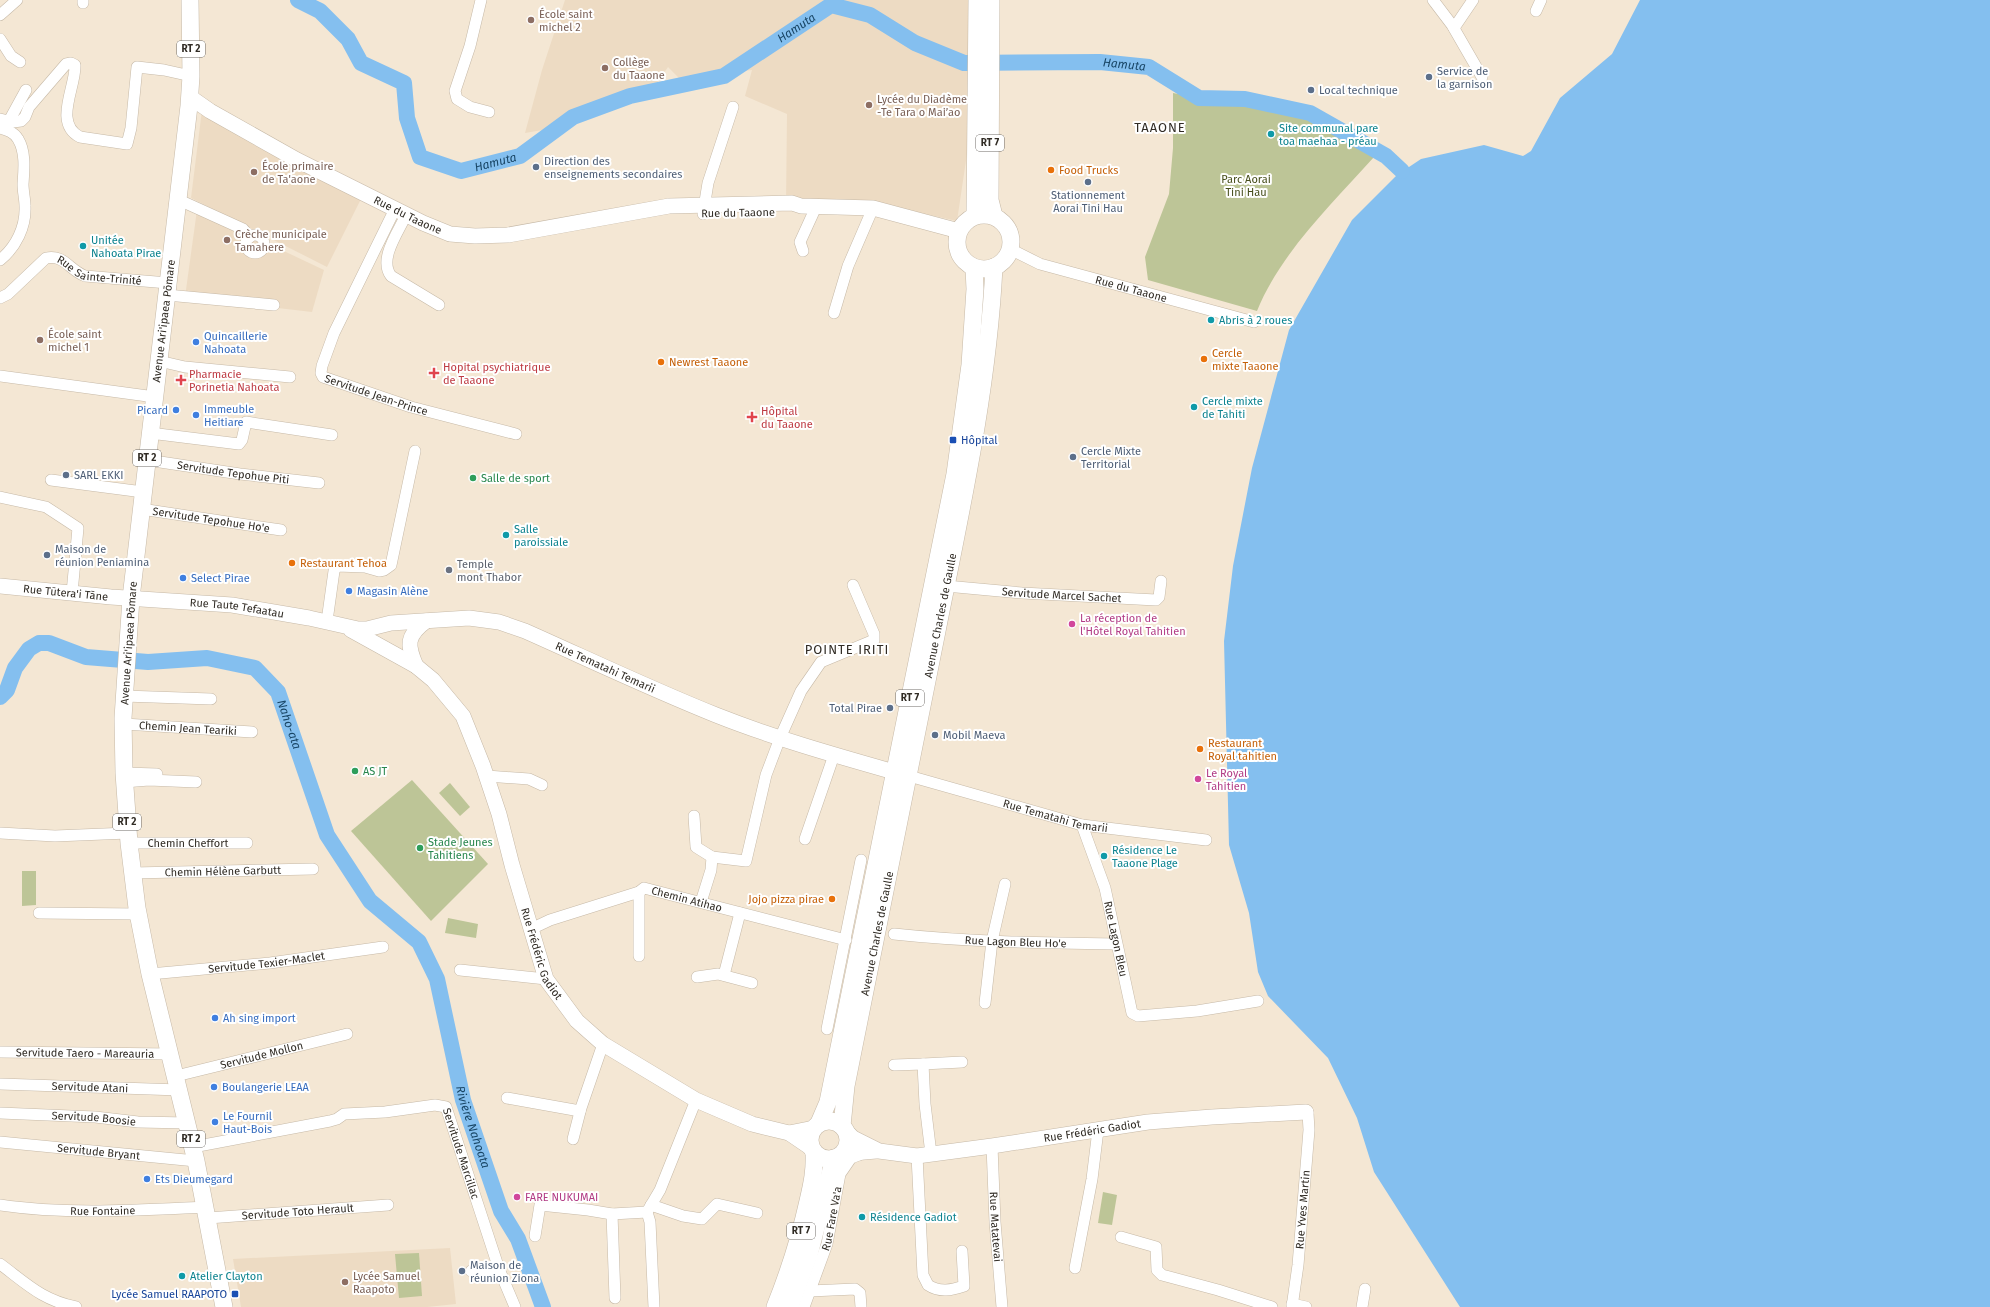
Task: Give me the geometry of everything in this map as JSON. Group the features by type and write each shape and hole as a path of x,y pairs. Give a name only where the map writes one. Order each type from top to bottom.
{"main road":[{"name":"RT 2","path":"190,0 190,97"},
{"name":"RT 7","path":"977,0 984,48 990,200 994,216"},
{"name":"RT 7","path":"984,48 991,0"},
{"name":"RT 7","path":"975,216 984,70"},
{"name":"Avenue Ari'ipaea Pōmare","path":"150,974 138,914 128,838 124,777 124,696 131,598 190,97"},
{"name":"Rue du Taaone","path":"190,97 210,111 297,160 401,212 450,234 475,236 508,235 669,206 703,209 792,203 809,207 873,208 959,231"},
{"path":"984,214 994,216 1008,228 1011,238 1010,249 1004,260 994,267 984,270 974,268 964,261 959,253 956,244 959,231 967,220 975,216 984,214"},
{"name":"Avenue Charles de Gaulle","path":"817,1126 828,1102 946,586 980,408 989,342 994,267"},
{"name":"Avenue Charles de Gaulle","path":"843,1128 846,1086 960,445 970,365 975,289 974,268"},
{"name":"Rue Tūtera'i Tāne","path":"0,586 131,598"},
{"name":"Rue Taute Tefaatau","path":"131,598 232,605 343,625"},
{"name":"Rue Tematahi Temarii","path":"343,625 367,629 391,623 469,618 512,626 678,700 780,738 902,774"},
{"path":"416,666 410,652 409,642 414,631 426,621"},
{"name":"Rue Frédéric Gadiot","path":"343,625 416,666"},
{"name":"Rue Frédéric Gadiot","path":"367,629 399,647 416,666 433,680 462,716 487,776 546,979 569,1011 603,1044 696,1100 752,1124 789,1133 813,1150"},
{"name":"RT 2","path":"150,974 195,1154 224,1307"},
{"name":"Rue Frédéric Gadiot","path":"838,1156 860,1152 879,1151 924,1155 1148,1122 1306,1112"},
{"path":"817,1126 831,1121 843,1128"},
{"name":"RT 7","path":"775,1307 801,1230 815,1169 810,1136 817,1126"},
{"name":"Rue Frédéric Gadiot","path":"789,1133 817,1126"},
{"name":"RT 7","path":"790,1307 809,1254 838,1156 847,1142 843,1128"},
{"name":"Rue Frédéric Gadiot","path":"843,1128 853,1138 879,1151"},
{"path":"813,1150 822,1158 838,1156"}],"street":[{"path":"0,15 17,0"},
{"path":"481,0 470,46 455,91 457,98 470,107 490,112"},
{"path":"1433,0 1454,28 1482,77"},
{"path":"1536,11 1541,0"},
{"path":"1454,28 1468,2"},
{"path":"0,39 11,56 20,62"},
{"path":"7,120 21,121 25,117 29,106 66,64 70,63 75,65 67,115 70,128 80,137 127,144 131,128 137,67 164,70 191,76"},
{"path":"7,120 26,90"},
{"path":"703,209 708,183 733,107"},
{"path":"7,120 16,128 15,136"},
{"path":"0,128 11,132 21,147 24,160 25,208 24,222 14,245 0,260"},
{"path":"179,200 243,229 250,237"},
{"path":"803,251 800,242 809,207"},
{"path":"834,312 848,266 873,208"},
{"path":"401,212 387,261 388,269 391,276 440,305"},
{"name":"Servitude Jean-Prince","path":"401,212 334,333 322,366 321,372 323,377 411,408 463,419 516,434"},
{"name":"Rue du Taaone","path":"1010,249 1040,264 1254,322"},
{"name":"Rue Sainte-Trinité","path":"0,298 8,294 46,258 55,256 61,258 76,272 85,276 274,305"},
{"path":"159,361 186,366 290,377"},
{"path":"0,376 155,397"},
{"path":"150,433 239,444 242,440 246,422 332,435"},
{"path":"327,621 334,571 337,566 365,567 380,571 391,565 416,451"},
{"name":"Servitude Tepohue Piti","path":"147,460 240,474 319,483"},
{"name":"Servitude Tepohue Ho'e","path":"51,480 281,530"},
{"path":"0,497 46,508 78,528 72,593"},
{"name":"Servitude Marcel Sachet","path":"946,586 1022,593 1156,600 1159,597 1161,581"},
{"path":"694,816 696,847 712,857 746,861 752,841 766,775 780,738 801,691 821,662 874,640 874,634 853,585"},
{"path":"124,696 211,699"},
{"name":"Chemin Jean Teariki","path":"124,724 252,732"},
{"path":"805,839 834,755"},
{"name":"Rue Tematahi Temarii","path":"902,774 1082,826 1206,840"},
{"path":"487,776 529,780 542,785"},
{"path":"124,777 196,780"},
{"name":"Rue Lagon Bleu","path":"1082,826 1105,888 1132,1013 1138,1016 1197,1011 1258,1002"},
{"name":"Chemin Cheffort","path":"0,833 247,843"},
{"path":"701,902 711,870 712,857"},
{"path":"826,1030 846,940 861,860"},
{"name":"Chemin Hélène Garbutt","path":"133,873 313,869"},
{"path":"985,1003 992,941 1005,884"},
{"name":"Chemin Atihao","path":"531,929 550,920 639,892 644,888 846,940"},
{"path":"639,892 639,956"},
{"path":"39,913 138,914"},
{"path":"724,975 740,913"},
{"name":"Rue Lagon Bleu Ho'e","path":"894,934 992,941 1116,944"},
{"name":"Servitude Texier-Maclet","path":"150,974 270,963 383,947"},
{"path":"460,970 546,979"},
{"path":"697,977 724,975 752,983"},
{"name":"Servitude Mollon","path":"178,1083 347,1034"},
{"path":"573,1139 580,1111 603,1044"},
{"name":"Servitude Taero - Mareauria","path":"0,1052 171,1054"},
{"path":"894,1065 962,1062"},
{"path":"923,1064 925,1104 923,1275 928,1285 939,1290 952,1290 964,1286 962,1251"},
{"name":"Servitude Atani","path":"0,1084 178,1083"},
{"path":"507,1098 580,1111"},
{"path":"654,1307 649,1208 660,1190 696,1100"},
{"name":"Servitude Marcillac","path":"195,1154 330,1121 337,1119 344,1114 385,1112 422,1105 441,1106 448,1111 499,1269 516,1307"},
{"name":"Rue Yves Martin","path":"1292,1306 1298,1265 1309,1130 1308,1113 1306,1112"},
{"name":"Servitude Boosie","path":"0,1113 94,1117 138,1122 188,1123"},
{"path":"1075,1268 1092,1179 1098,1130"},
{"name":"Servitude Bryant","path":"0,1142 195,1154"},
{"name":"Rue Matatevai","path":"992,1146 995,1222 1002,1307"},
{"name":"Rue Fare Va'a","path":"804,1307 827,1244 840,1174 851,1158 859,1155 860,1152"},
{"path":"535,1236 540,1205 612,1214 649,1208 702,1219 717,1204 757,1213"},
{"name":"Rue Fontaine","path":"0,1205 25,1208 207,1213"},
{"name":"Servitude Toto Herault","path":"207,1213 388,1205"},
{"path":"612,1214 615,1298"},
{"path":"1122,1237 1156,1247 1157,1270 1162,1275 1218,1290 1272,1307"},
{"path":"0,1264 39,1294 53,1302 76,1307"},
{"path":"471,1271 499,1269"},
{"path":"810,1291 855,1289 860,1293 861,1307"},
{"path":"1362,1307 1365,1289"},
{"path":"1292,1306 1306,1307"}],"shaded area":[{"name":"Lycée du Diadème -Te Tara o Mai’ao","path":"565,0 970,0 972,120 957,221 872,202 786,205 787,114 745,96 752,70 679,78 668,67 657,83 601,100 554,128 525,133 542,70"},
{"name":"École primaire de Ta'aone","path":"202,110 361,199 327,267 191,198"},
{"name":"Crèche municipale Tamahere","path":"197,210 324,270 312,312 185,297"},
{"name":"Lycée Samuel Raapoto","path":"450,1248 456,1304 427,1307 241,1307 233,1259"}],"green space":[{"name":"Parc Aorai Tini Hau","path":"1173,93 1323,121 1374,157 1293,249 1267,289 1257,311 1148,280 1145,257 1169,194 1173,148"},
{"name":"Stade Jeunes Tahitiens","path":"412,780 488,864 431,921 351,831"},
{"path":"450,783 470,807 460,816 439,793"},
{"path":"22,871 36,871 36,905 22,906"},
{"path":"448,918 478,924 476,938 445,933"},
{"path":"1103,1192 1117,1195 1112,1225 1098,1223"},
{"path":"419,1253 422,1296 399,1298 395,1254"}],"water":[{"path":"1640,0 1990,0 1990,1307 1460,1307 1374,1172 1357,1118 1328,1058 1268,996 1258,972 1249,913 1229,845 1224,641 1233,566 1252,468 1289,330 1352,220 1397,175 1421,159 1484,145 1523,156 1531,151 1560,98 1612,54"}],"waterway":[{"name":"Hamuta","path":"298,0 320,11 348,39 361,63 404,83 407,118 420,157 461,171 520,156 573,117 630,96 724,76 831,5 870,15 915,43 964,63 1100,62 1149,67 1199,98 1245,99 1310,113 1386,156 1402,171"},
{"name":"Naho-ata","path":"0,697 7,690 15,668 29,649 39,643 49,643 86,657 148,662 207,658 255,668 278,692 327,835 370,901 419,942 437,979 463,1100 501,1211 518,1239 543,1307"}],"place":[{"name":"École saint michel 2","path":"531,20"},
{"name":"Collège du Taaone","path":"605,68"},
{"name":"Service de la garnison","path":"1429,77"},
{"name":"Local technique","path":"1311,90"},
{"name":"Lycée du Diadème -Te Tara o Mai’ao","path":"869,105"},
{"name":"Site communal pare toa maehaa - préau","path":"1271,134"},
{"name":"Direction des enseignements secondaires","path":"536,167"},
{"name":"Food Trucks","path":"1051,170"},
{"name":"École primaire de Ta'aone","path":"254,172"},
{"name":"Stationnement Aorai Tini Hau","path":"1088,182"},
{"name":"Crèche municipale Tamahere","path":"227,240"},
{"name":"Unitée Nahoata Pirae","path":"83,246"},
{"name":"Abris à 2 roues","path":"1211,320"},
{"name":"École saint michel 1","path":"40,340"},
{"name":"Quincaillerie Nahoata","path":"196,342"},
{"name":"Cercle mixte Taaone","path":"1204,359"},
{"name":"Newrest Taaone","path":"661,362"},
{"name":"Hopital psychiatrique de Taaone","path":"434,373"},
{"name":"Pharmacie Porinetia Nahoata","path":"181,380"},
{"name":"Cercle mixte de Tahiti","path":"1194,407"},
{"name":"Picard","path":"176,410"},
{"name":"Immeuble Heitiare","path":"196,415"},
{"name":"Hôpital du Taaone","path":"752,417"},
{"name":"Hôpital","path":"953,440"},
{"name":"Cercle Mixte Territorial","path":"1073,457"},
{"name":"SARL EKKI","path":"66,475"},
{"name":"Salle de sport","path":"473,478"},
{"name":"Salle paroissiale","path":"506,535"},
{"name":"Maison de réunion Peniamina","path":"47,555"},
{"name":"Restaurant Tehoa","path":"292,563"},
{"name":"Temple mont Thabor","path":"449,570"},
{"name":"Select Pirae","path":"183,578"},
{"name":"Magasin Alène","path":"349,591"},
{"name":"La réception de l'Hôtel Royal Tahitien","path":"1072,624"},
{"name":"Total Pirae","path":"890,708"},
{"name":"Mobil Maeva","path":"935,735"},
{"name":"Restaurant Royal tahitien","path":"1200,749"},
{"name":"AS JT","path":"355,771"},
{"name":"Le Royal Tahitien","path":"1198,779"},
{"name":"Stade Jeunes Tahitiens","path":"420,848"},
{"name":"Résidence Le Taaone Plage","path":"1104,856"},
{"name":"Jojo pizza pirae","path":"832,899"},
{"name":"Ah sing import","path":"215,1018"},
{"name":"Boulangerie LEAA","path":"214,1087"},
{"name":"Le Fournil Haut-Bois","path":"215,1122"},
{"name":"Ets Dieumegard","path":"147,1179"},
{"name":"FARE NUKUMAI","path":"517,1197"},
{"name":"Résidence Gadiot","path":"862,1217"},
{"name":"Maison de réunion Ziona","path":"462,1271"},
{"name":"Atelier Clayton","path":"182,1276"},
{"name":"Lycée Samuel Raapoto","path":"345,1282"},
{"name":"Lycée Samuel RAAPOTO","path":"235,1294"}],"district":[{"name":"TAAONE","path":"1160,127"},
{"name":"POINTE IRITI","path":"847,649"}],"water label":[{"name":"Rivière Nahoata","path":"473,1127"}]}
